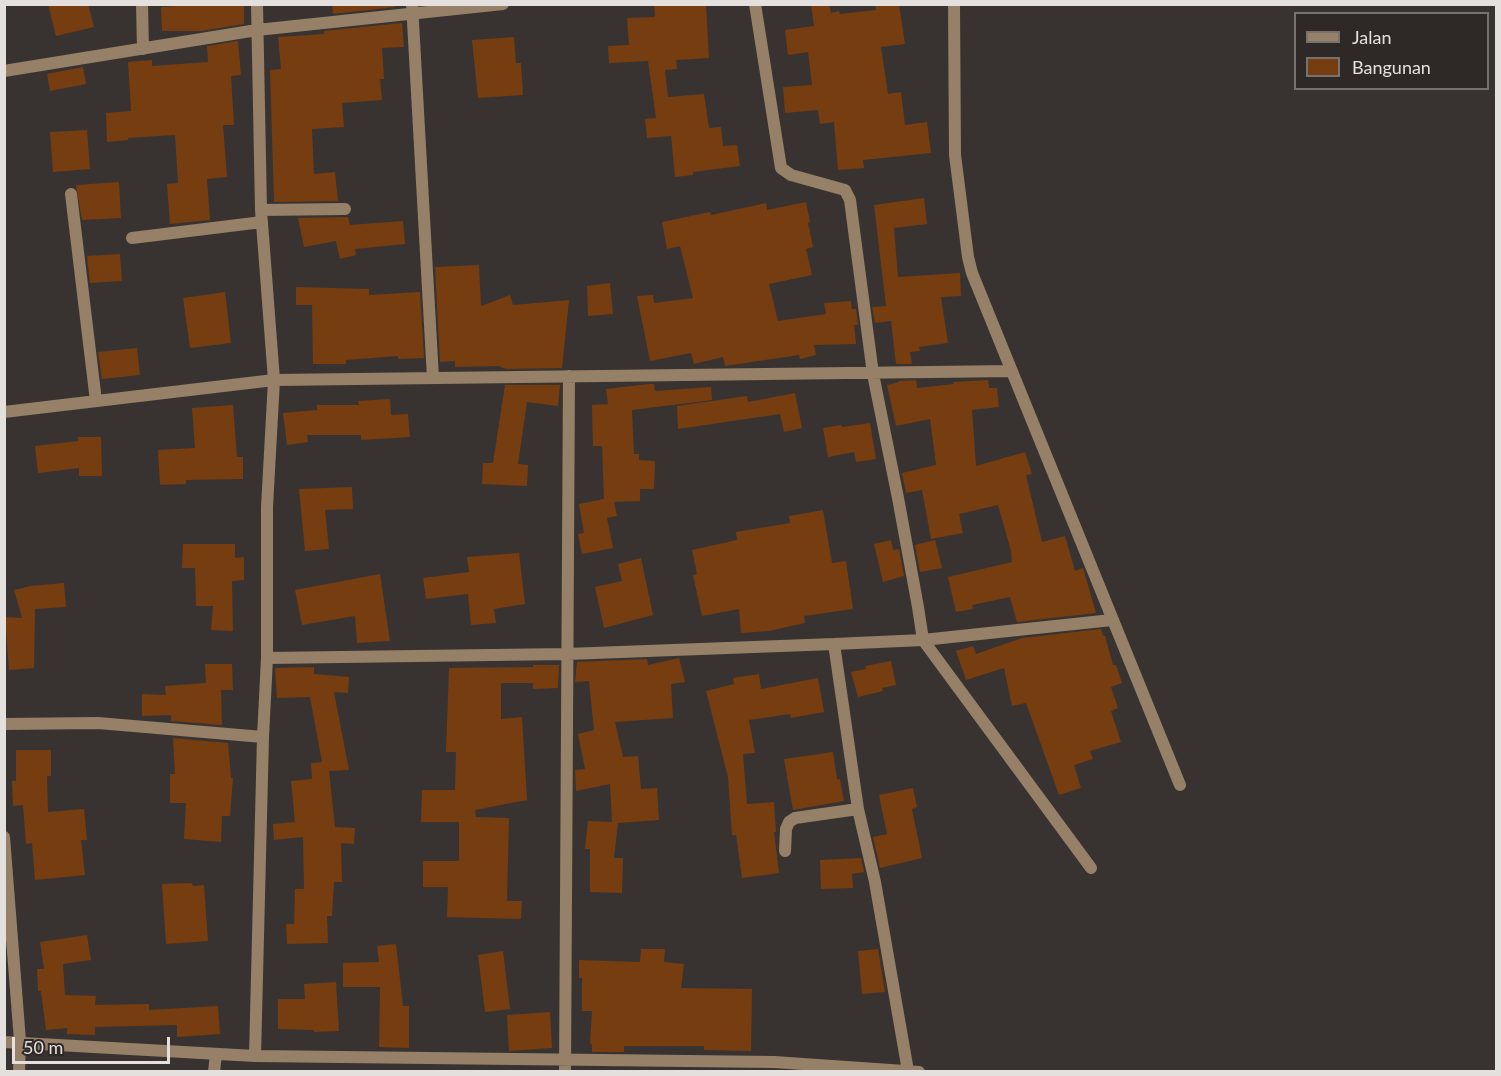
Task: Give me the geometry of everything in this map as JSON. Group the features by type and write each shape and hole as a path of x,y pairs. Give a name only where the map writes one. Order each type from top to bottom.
{"street":[{"path":"142,4 143,49"},
{"path":"255,1056 267,658 267,507 274,380 262,216 257,4"},
{"path":"4,71 257,30 412,9 503,4"},
{"path":"755,4 781,168 791,175 844,190 850,200 873,374 912,574 922,640 1092,868"},
{"path":"954,4 956,155 968,257 1180,785"},
{"path":"412,9 433,378"},
{"path":"71,194 96,401"},
{"path":"132,238 262,216 345,209"},
{"path":"4,412 274,380 1012,371"},
{"path":"565,1066 569,376"},
{"path":"267,658 567,654 834,644 922,640 1112,620"},
{"path":"4,1041 255,1056 565,1066 774,1062 913,1071 858,809 834,644"},
{"path":"4,724 98,723 263,737"},
{"path":"785,851 786,829 789,822 795,818 858,809"},
{"path":"4,837 20,1041 19,1071"},
{"path":"214,1071 216,1054"}],"building":[{"path":"48,4 88,4 94,27 56,36"},
{"path":"244,4 244,24 201,31 162,31 161,7"},
{"path":"332,4 395,4 395,7 333,14"},
{"path":"654,4 706,4 709,58 676,60 677,69 665,70 668,97 704,94 709,128 721,127 723,146 737,145 740,166 693,172 693,175 675,177 671,136 647,138 645,119 656,118 648,61 609,63 608,46 629,45 627,18 655,17"},
{"path":"811,4 829,4 831,13 839,11 840,14 876,10 875,4 899,4 905,44 881,47 888,94 901,92 905,125 927,122 931,153 863,160 864,168 838,170 834,122 820,124 818,110 785,113 783,87 812,85 808,52 788,55 785,30 814,26"},
{"path":"402,23 404,47 382,48 384,79 380,79 382,100 342,103 344,127 312,129 314,174 335,172 338,201 274,202 270,70 281,69 278,37 324,34 324,31"},
{"path":"514,37 516,63 521,63 523,95 478,98 472,40"},
{"path":"238,41 241,75 231,76 234,125 223,125 227,177 207,179 210,220 170,224 167,184 178,183 175,135 128,138 128,140 107,142 106,113 131,111 128,62 152,60 152,66 208,62 207,46"},
{"path":"83,67 86,84 50,91 47,74"},
{"path":"87,130 90,169 53,172 50,132"},
{"path":"119,182 121,218 82,220 76,185"},
{"path":"924,198 927,224 894,228 898,277 960,273 961,296 941,297 948,343 919,347 920,351 910,352 912,364 896,364 891,321 875,323 872,307 886,306 874,205"},
{"path":"806,202 813,247 806,249 812,275 769,284 778,321 826,314 824,303 851,301 852,309 856,309 858,325 854,325 856,344 814,345 816,355 800,359 799,355 725,366 723,357 694,364 691,353 650,361 637,296 653,295 654,303 693,298 680,246 667,249 662,222 710,212 711,215 766,203 767,210"},
{"path":"348,217 350,225 403,221 405,244 355,249 356,255 340,259 336,241 304,247 298,218"},
{"path":"120,254 122,281 90,283 87,256"},
{"path":"479,265 481,306 510,295 513,305 569,300 562,368 455,367 455,361 440,362 435,267"},
{"path":"610,283 613,314 588,316 587,286"},
{"path":"296,287 369,289 369,295 420,292 424,358 398,359 398,356 346,360 346,364 313,364 312,305 296,305"},
{"path":"225,292 231,343 190,348 183,298"},
{"path":"137,348 140,375 102,379 98,352"},
{"path":"916,380 917,388 954,384 953,382 988,380 989,388 997,388 999,407 972,410 976,466 1025,452 1032,474 1026,475 1042,542 1065,536 1075,571 1083,568 1096,613 1017,622 1010,597 972,605 973,609 956,612 948,577 1012,562 1011,551 998,505 959,514 963,533 931,539 922,490 906,493 902,473 936,465 930,419 896,426 887,385 898,381"},
{"path":"654,384 655,391 711,387 712,400 632,410 634,454 639,454 639,460 655,461 654,489 640,489 640,501 614,502 617,516 607,518 613,548 582,554 578,534 584,533 579,504 604,499 602,446 593,446 592,405 608,404 606,389"},
{"path":"505,385 560,385 558,406 527,402 518,464 528,465 527,486 482,484 483,463 493,463"},
{"path":"795,393 802,428 784,432 780,414 678,429 677,406 747,396 748,402"},
{"path":"390,399 391,415 408,414 410,437 361,440 361,435 307,435 308,442 287,445 283,413 317,410 317,405 359,405 358,401"},
{"path":"233,405 237,457 243,457 243,479 186,480 186,484 160,485 158,450 195,448 192,408"},
{"path":"870,423 876,459 856,462 854,452 828,457 823,428"},
{"path":"78,437 101,437 102,476 79,476 79,468 38,473 35,446 78,441"},
{"path":"352,487 353,509 325,510 329,549 305,551 299,489"},
{"path":"823,510 832,563 846,561 853,609 804,616 805,623 769,631 741,633 739,609 702,616 693,575 697,574 692,550 737,540 736,532 790,523 789,516"},
{"path":"891,540 893,550 899,549 904,576 883,582 874,544"},
{"path":"935,540 942,568 920,572 915,545"},
{"path":"183,544 235,544 235,558 244,557 244,580 232,581 233,631 211,630 213,606 196,606 195,568 182,568"},
{"path":"519,553 525,604 494,609 496,623 471,625 468,594 426,599 423,578 469,572 467,557"},
{"path":"641,558 653,615 604,628 595,587 622,581 618,564"},
{"path":"380,574 390,641 357,643 355,616 302,625 295,590"},
{"path":"64,583 66,607 35,609 34,668 9,670 5,617 22,618 14,590"},
{"path":"1101,629 1113,665 1116,665 1122,683 1111,687 1118,708 1111,711 1121,742 1090,751 1093,759 1074,765 1081,788 1059,795 1026,703 1012,706 1004,668 966,680 956,651 973,646 976,654 1022,638"},
{"path":"679,658 685,682 671,684 673,718 615,722 623,757 638,756 641,789 657,788 659,820 618,823 614,858 623,858 622,893 590,892 590,849 585,849 588,821 612,822 610,784 576,791 575,770 585,769 578,734 594,730 589,681 575,682 577,662 647,659 648,665"},
{"path":"891,661 896,685 882,688 883,691 858,697 851,672 866,669 865,666"},
{"path":"205,664 232,664 233,690 221,690 222,725 171,721 171,715 142,716 142,694 166,695 165,686 206,683"},
{"path":"533,665 559,665 558,688 533,689 533,683 501,683 501,719 522,717 527,800 475,810 476,817 509,818 507,901 522,901 521,919 447,917 448,887 423,887 423,861 459,861 459,822 421,822 422,790 455,790 456,752 446,752 449,668 533,667"},
{"path":"314,667 314,674 349,677 348,693 334,692 349,770 329,771 335,827 355,828 354,844 341,843 342,882 334,882 332,916 327,916 328,943 287,944 286,924 294,924 295,889 304,889 303,837 274,840 273,824 295,822 291,781 312,779 311,763 322,762 310,697 277,698 275,668"},
{"path":"759,674 761,689 818,678 824,712 791,718 790,714 749,720 755,753 743,754 747,804 774,802 776,832 774,832 779,873 742,878 736,835 732,835 728,777 706,691 734,684 733,678"},
{"path":"173,738 228,743 231,778 233,778 230,816 222,816 221,842 184,839 186,803 170,803 170,774 175,774"},
{"path":"16,750 51,750 51,776 47,776 48,812 84,809 87,840 81,840 85,875 35,880 32,843 26,844 23,805 13,806 12,781 16,781"},
{"path":"833,752 837,779 840,779 844,801 793,810 784,759"},
{"path":"913,788 917,807 912,809 922,858 880,868 873,837 887,834 879,795"},
{"path":"861,858 864,872 852,874 853,888 821,889 820,860"},
{"path":"192,883 193,886 204,885 208,941 166,944 162,884"},
{"path":"87,935 91,960 63,964 65,995 96,996 95,1005 149,1004 149,1010 218,1006 220,1034 177,1037 177,1025 95,1027 95,1035 67,1034 67,1028 46,1030 41,991 38,991 37,969 44,969 40,942"},
{"path":"396,944 403,1006 409,1006 409,1048 379,1047 380,987 343,987 343,963 379,962 377,946"},
{"path":"641,949 665,949 664,962 684,964 681,988 752,989 751,1051 704,1050 704,1046 624,1046 624,1052 592,1052 592,1044 590,1044 592,1011 582,1011 582,978 579,978 579,960 640,962"},
{"path":"878,949 885,992 862,994 858,951"},
{"path":"503,951 510,1009 485,1012 478,955"},
{"path":"336,982 339,1031 314,1032 314,1030 278,1029 278,999 305,999 304,984"},
{"path":"550,1012 552,1048 509,1051 507,1015"}]}
